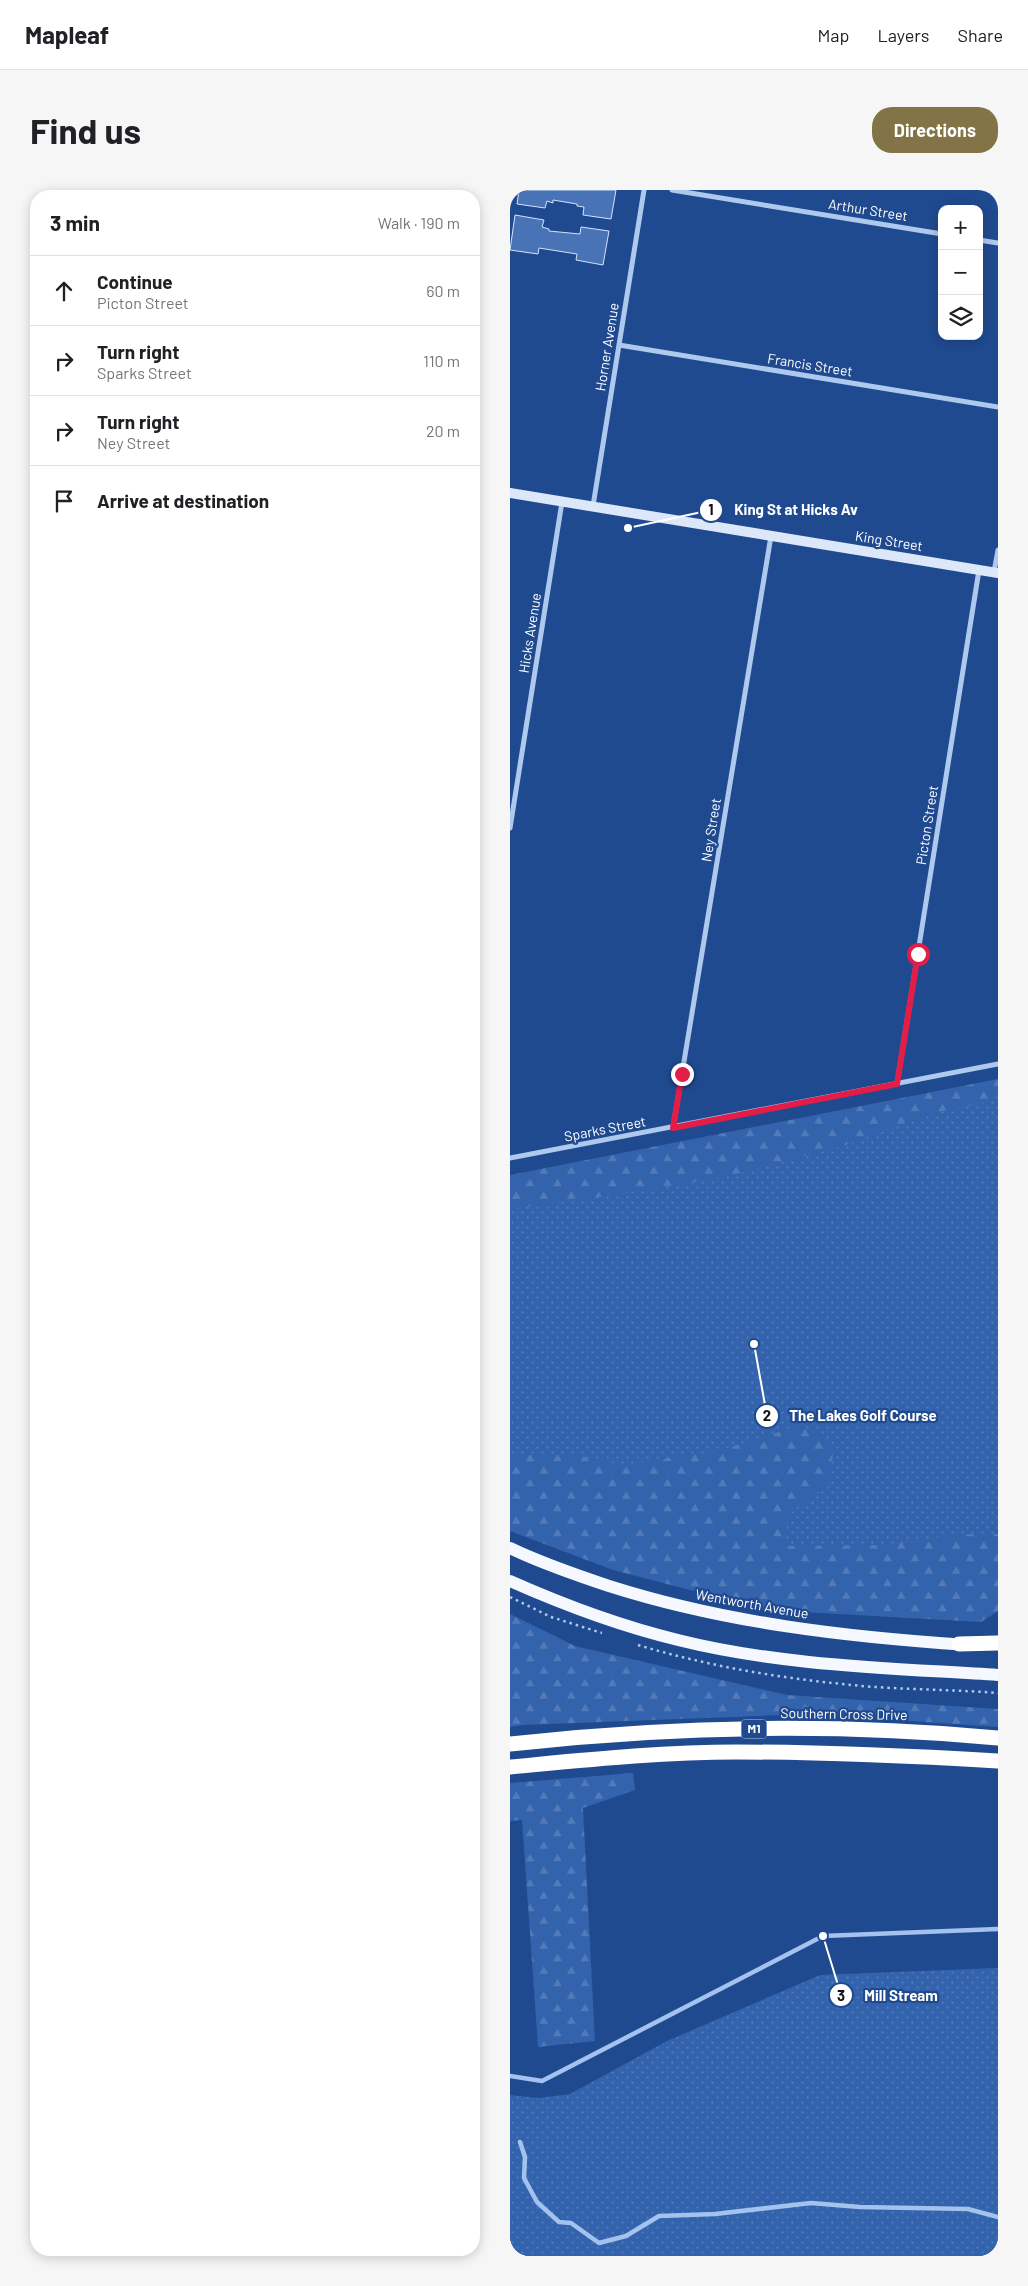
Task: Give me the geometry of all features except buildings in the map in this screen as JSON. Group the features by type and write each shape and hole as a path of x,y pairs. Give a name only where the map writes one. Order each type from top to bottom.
{"highway":[{"path":"960,1644 998,1643"},
{"name":"Southern Cross Drive","path":"510,1744 664,1732 796,1728 892,1731 998,1738"},
{"name":"M1","path":"510,1767 603,1758 735,1752 861,1753 998,1762"}],"main road":[{"name":"King Street","path":"510,493 996,573"},
{"name":"Wentworth Avenue","path":"510,1548 585,1578 647,1598 698,1611 749,1621 840,1633 998,1647"},
{"path":"510,1581 596,1616 678,1641 758,1655 844,1665 998,1675"}],"street":[{"name":"Horner Avenue","path":"592,507 644,190"},
{"name":"Arthur Street","path":"672,190 938,233"},
{"path":"983,241 998,243"},
{"name":"Francis Street","path":"619,345 998,407"},
{"name":"Hicks Avenue","path":"510,828 562,502"},
{"name":"Ney Street","path":"673,1128 771,536"},
{"path":"996,573 998,550"},
{"name":"Picton Street","path":"897,1084 979,570"},
{"name":"Sparks Street","path":"510,1158 998,1064"}],"green space":[{"path":"998,1079 998,1094 983,1103 933,1113 843,1146 725,1177 510,1209 510,1175"},
{"path":"998,1086 998,1591 510,1507 510,1181"},
{"path":"801,1425 834,1445 829,1486 790,1512 783,1546 882,1545 970,1534 998,1534 998,1611 981,1622 767,1610 613,1570 510,1531 510,1455 576,1455 622,1465 718,1451"},
{"path":"510,1614 575,1646 787,1695 998,1709 998,1727 809,1714 510,1727"},
{"path":"633,1773 635,1790 583,1808 595,2041 538,2047 522,1820 510,1821 510,1783"},
{"path":"998,1968 998,2256 510,2256 510,2095 539,2098 570,2094 667,2041 820,1975"}],"waterway":[{"path":"510,2076 542,2081 823,1936 998,1929"},
{"path":"520,2142 525,2157 524,2178 537,2202 559,2222 571,2223 599,2243 626,2236 659,2216 715,2214 811,2203 860,2207 968,2209 998,2217"}],"place":[{"name":"King St at Hicks Av","path":"628,528"},
{"name":"The Lakes Golf Course","path":"754,1344"},
{"name":"Mill Stream","path":"823,1936"}],"route":[{"path":"682,1074 673,1128 897,1084 918,954"}]}
